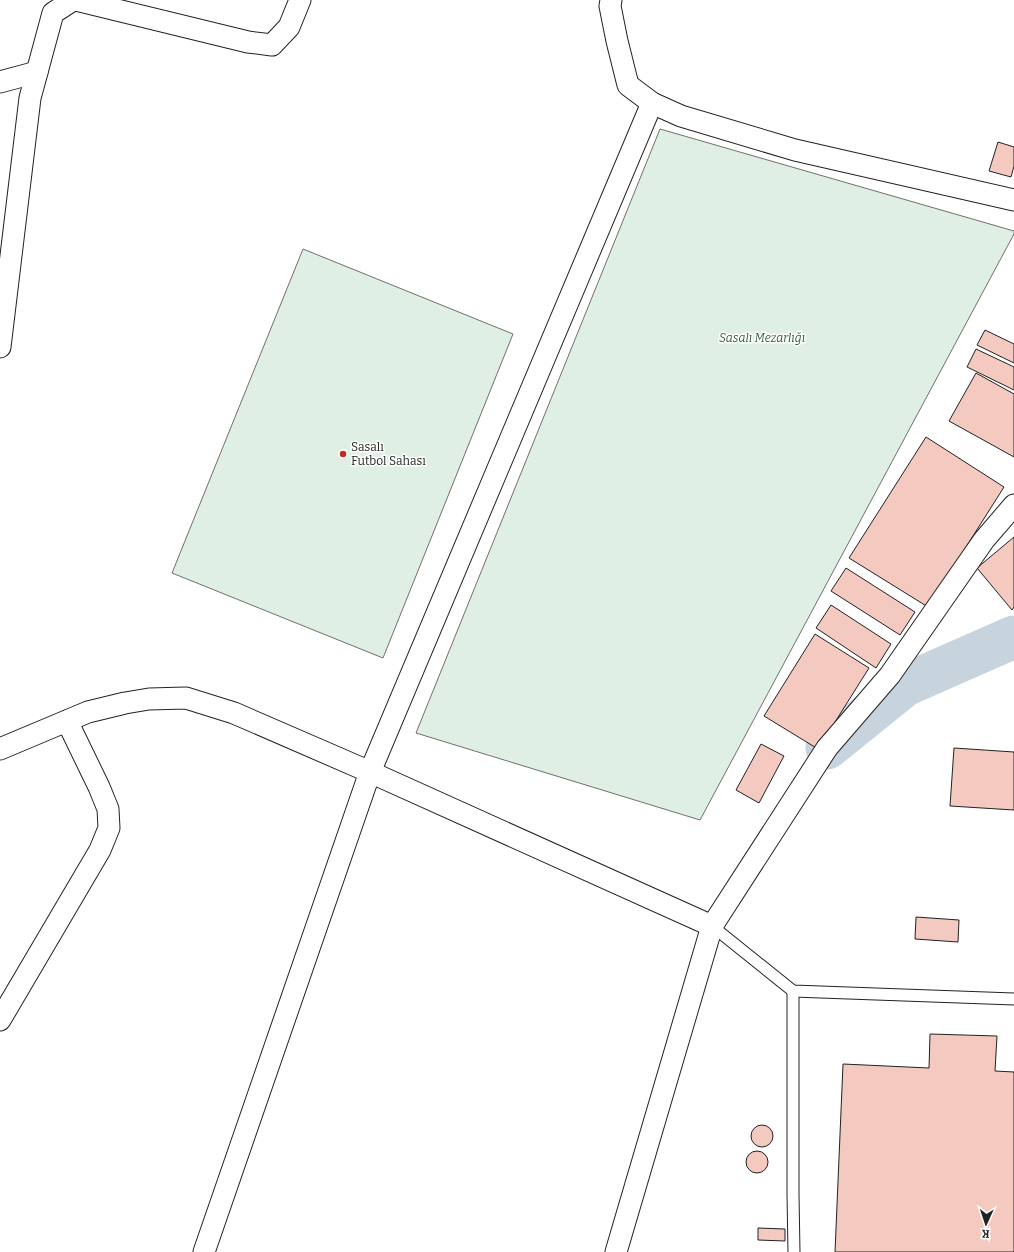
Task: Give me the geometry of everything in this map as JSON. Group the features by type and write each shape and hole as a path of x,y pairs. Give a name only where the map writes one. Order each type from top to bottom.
{"street":[{"path":"0,347 30,98 53,13 69,1 248,42 272,45 289,27 300,0"},
{"path":"611,0 610,6 628,85 652,103 681,116 795,150 1014,200"},
{"path":"0,82 37,72"},
{"path":"204,1252 370,772 652,103"},
{"path":"616,1252 712,926 827,748 890,675 984,540 1014,505"},
{"path":"0,749 88,712 149,699 186,698 234,713 370,772 712,926"},
{"path":"0,1020 100,850 109,828 108,809 67,721"}],"lane":[{"path":"712,926 794,990 1014,999"},
{"path":"794,990 794,1252"}],"green space":[{"name":"Sasalı Mezarlığı","path":"660,129 1014,231 1014,234 700,820 416,733"},
{"name":"Sasalı Futbol Sahası","path":"303,249 513,334 383,658 172,573"}],"building":[{"path":"998,142 1014,147 1014,166 1011,177 989,171"},
{"path":"985,330 1014,344 1014,363 977,345"},
{"path":"976,349 1014,367 1014,390 967,367"},
{"path":"976,373 1014,394 1014,457 949,421"},
{"path":"926,437 1004,487 928,607 849,558"},
{"path":"1014,537 1014,607 1012,610 977,568"},
{"path":"846,568 915,612 900,635 831,591"},
{"path":"831,605 891,644 876,668 816,628"},
{"path":"815,634 869,668 818,749 764,716"},
{"path":"761,744 784,756 759,803 736,790"},
{"path":"954,748 1014,752 1014,810 950,806"},
{"path":"916,917 959,920 958,942 915,939"},
{"path":"930,1034 997,1036 995,1071 1014,1072 1014,1252 835,1252 843,1064 929,1068"},
{"path":"762,1125 770,1128 773,1136 770,1144 762,1147 754,1144 751,1136 754,1128"},
{"path":"753,1151 761,1151 768,1158 768,1166 761,1173 753,1173 746,1166 746,1158"},
{"path":"758,1228 785,1229 785,1241 758,1240"}],"waterway":[{"path":"827,748 905,685 1014,637"}],"place":[{"name":"Sasalı Futbol Sahası","path":"343,454"}]}
